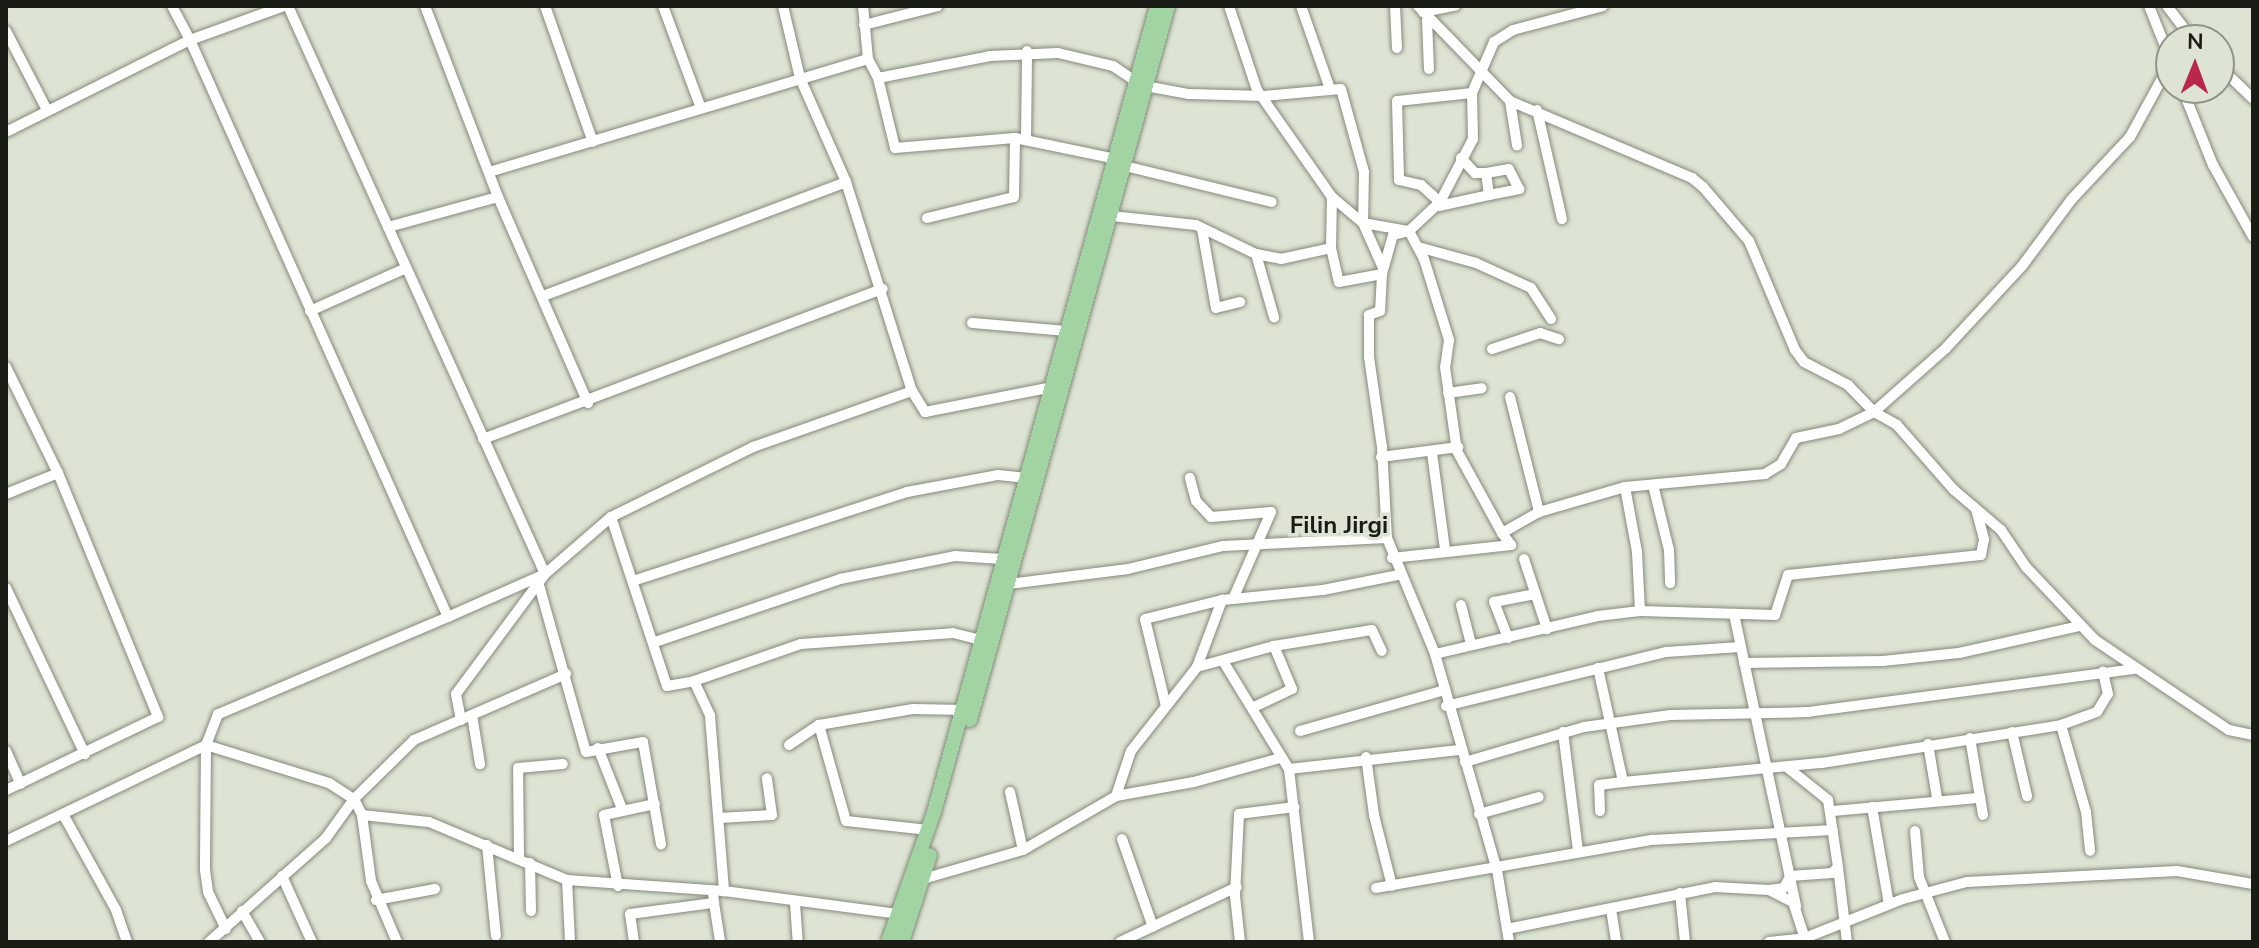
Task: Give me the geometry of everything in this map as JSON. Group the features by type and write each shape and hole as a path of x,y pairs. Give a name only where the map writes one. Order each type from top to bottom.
{"main road":[{"path":"1141,84 1157,6"},
{"path":"902,942 1009,584 1119,162 1168,6"},
{"path":"888,942 928,830 964,710 1002,559 1068,331 1112,216 1119,162"}],"street":[{"path":"172,6 190,40 448,617"},
{"path":"6,132 190,40 286,6 483,439 542,580 586,752 643,742 661,844"},
{"path":"425,6 498,197 588,403"},
{"path":"545,6 593,142"},
{"path":"663,6 701,108"},
{"path":"783,6 800,78 846,182 883,289 912,391 925,412 1053,387"},
{"path":"863,6 868,59 878,78 895,148 1021,139 1272,202"},
{"path":"864,25 923,7 938,6"},
{"path":"1229,6 1251,76 1332,197 1363,223 1409,231"},
{"path":"1301,6 1330,89"},
{"path":"1395,6 1397,48"},
{"path":"1423,13 1455,6"},
{"path":"1509,942 1497,870 1446,706 1435,654 1398,575 1387,538 1369,315 1380,311 1382,271 1393,235 1409,231 1440,204 1473,139 1472,93 1484,72 1494,42 1513,30 1603,6"},
{"path":"2167,6 2181,24"},
{"path":"1423,13 1429,69"},
{"path":"1423,13 1510,101 1537,110 1703,187 1749,241 1795,350 1804,362 1848,385 1874,412 1897,425 1976,510 2001,530 2026,567 2080,626 2135,669 2247,735 2253,744"},
{"path":"6,31 47,110"},
{"path":"927,218 1014,197 1027,51"},
{"path":"878,78 1027,51 1113,66 1141,84 1189,94 1264,96 1341,89 1361,160 1363,223 1382,271"},
{"path":"489,172 868,59"},
{"path":"2235,82 2253,99"},
{"path":"1502,533 1539,512 1625,487 1765,474 1781,464 1796,438 1839,429 1874,412 1926,368 2022,266 2071,200 2130,137 2155,91"},
{"path":"1440,204 1421,185 1399,180 1397,101 1472,93"},
{"path":"1510,101 1517,145"},
{"path":"2188,104 2213,165 2253,237"},
{"path":"1537,110 1562,219"},
{"path":"1440,204 1519,189 1509,169 1475,173 1461,158"},
{"path":"1486,173 1489,195"},
{"path":"543,296 846,182"},
{"path":"388,227 498,197"},
{"path":"1332,197 1331,248 1339,282 1382,271"},
{"path":"1112,216 1202,229 1256,254 1281,259 1331,248"},
{"path":"1202,229 1216,308 1240,302"},
{"path":"1392,558 1445,549 1511,545 1458,447 1448,393 1446,326 1418,247 1409,231"},
{"path":"1418,247 1476,263 1531,288 1551,319"},
{"path":"1256,254 1274,317"},
{"path":"310,311 406,268"},
{"path":"483,439 588,403 883,289"},
{"path":"972,323 1068,331"},
{"path":"1492,349 1540,333 1559,339"},
{"path":"6,367 58,473 158,717 6,790"},
{"path":"1448,393 1482,388"},
{"path":"461,720 456,694 542,580 611,517 753,447 912,391"},
{"path":"1510,397 1539,512"},
{"path":"1381,457 1432,453 1458,447"},
{"path":"1432,453 1445,549"},
{"path":"6,494 58,473"},
{"path":"636,580 907,492 998,475 1027,478"},
{"path":"1116,796 1131,751 1197,667 1227,600 1261,543 1271,512 1211,517 1196,501 1190,478"},
{"path":"1653,485 1669,550 1670,583"},
{"path":"1625,487 1637,552 1640,611"},
{"path":"1435,654 1640,611 1778,614 1788,575 1981,555 1984,539 1976,510"},
{"path":"611,517 636,580 667,686 694,681 801,644 953,633 982,640"},
{"path":"1009,584 1128,569 1181,553 1261,543 1387,538"},
{"path":"655,642 840,579 955,556 1002,559"},
{"path":"1524,559 1547,629"},
{"path":"1166,706 1145,619 1227,600 1323,590 1398,575"},
{"path":"226,929 208,892 205,870 206,745 218,714 542,580"},
{"path":"6,588 85,754"},
{"path":"1508,638 1494,602 1535,594"},
{"path":"1461,605 1471,644"},
{"path":"1734,614 1796,909 1805,938"},
{"path":"1744,663 1883,661 1959,653 2080,626"},
{"path":"1197,667 1274,646 1372,630 1382,651"},
{"path":"1254,707 1292,689 1274,646"},
{"path":"1446,706 1666,652 1740,647"},
{"path":"1223,661 1254,707 1280,758 1289,769 1309,942"},
{"path":"1598,668 1623,782"},
{"path":"1465,762 1563,732 1611,724 1696,713 1755,714 1951,695 2135,669"},
{"path":"1600,811 1599,785 1787,767 2061,725 2097,712 2108,694 2103,672"},
{"path":"209,942 326,838 354,799 414,740 566,674"},
{"path":"694,681 710,716 719,818 717,895 720,942"},
{"path":"1300,731 1445,690"},
{"path":"789,745 819,725 913,709 964,710"},
{"path":"472,715 480,764"},
{"path":"819,725 846,821 928,830"},
{"path":"2061,725 2086,812 2085,838 2090,851"},
{"path":"1563,732 1578,851"},
{"path":"2012,732 2027,796"},
{"path":"1970,738 1983,815"},
{"path":"1928,744 1937,798"},
{"path":"6,841 64,816 206,745 329,783 354,799 362,815 376,900 397,942"},
{"path":"598,748 622,809"},
{"path":"1289,769 1366,757 1459,750"},
{"path":"6,751 21,784"},
{"path":"1366,757 1374,815 1392,886"},
{"path":"923,879 1023,850 1116,796 1194,782 1280,758"},
{"path":"519,857 518,768 563,764"},
{"path":"1787,767 1821,792 1833,811 1847,942"},
{"path":"719,818 772,815 767,778"},
{"path":"1010,792 1023,850"},
{"path":"1479,814 1539,797"},
{"path":"1833,811 1937,798 1980,798"},
{"path":"618,886 604,815 655,804"},
{"path":"1240,942 1237,887 1239,814 1295,807"},
{"path":"1872,807 1889,904"},
{"path":"362,815 429,822 519,857 567,880 899,914"},
{"path":"64,816 116,910 127,942"},
{"path":"1376,888 1497,870 1578,851 1833,830"},
{"path":"1915,831 1926,893 1945,942"},
{"path":"1122,839 1153,927"},
{"path":"487,845 496,936"},
{"path":"530,863 531,911"},
{"path":"1790,876 1832,873 1838,867"},
{"path":"1769,942 1805,938 1889,904 1986,880 2177,871 2253,884"},
{"path":"282,876 312,942"},
{"path":"1507,929 1715,887 1784,888 1790,876"},
{"path":"567,880 570,942"},
{"path":"1120,942 1237,887"},
{"path":"376,900 435,889"},
{"path":"1769,890 1796,909"},
{"path":"1680,893 1685,942"},
{"path":"634,942 630,914 717,895"},
{"path":"795,903 798,942"},
{"path":"1611,909 1616,942"},
{"path":"242,911 260,942"}],"district":[{"name":"Filin Jirgi","path":"1339,526"}]}
